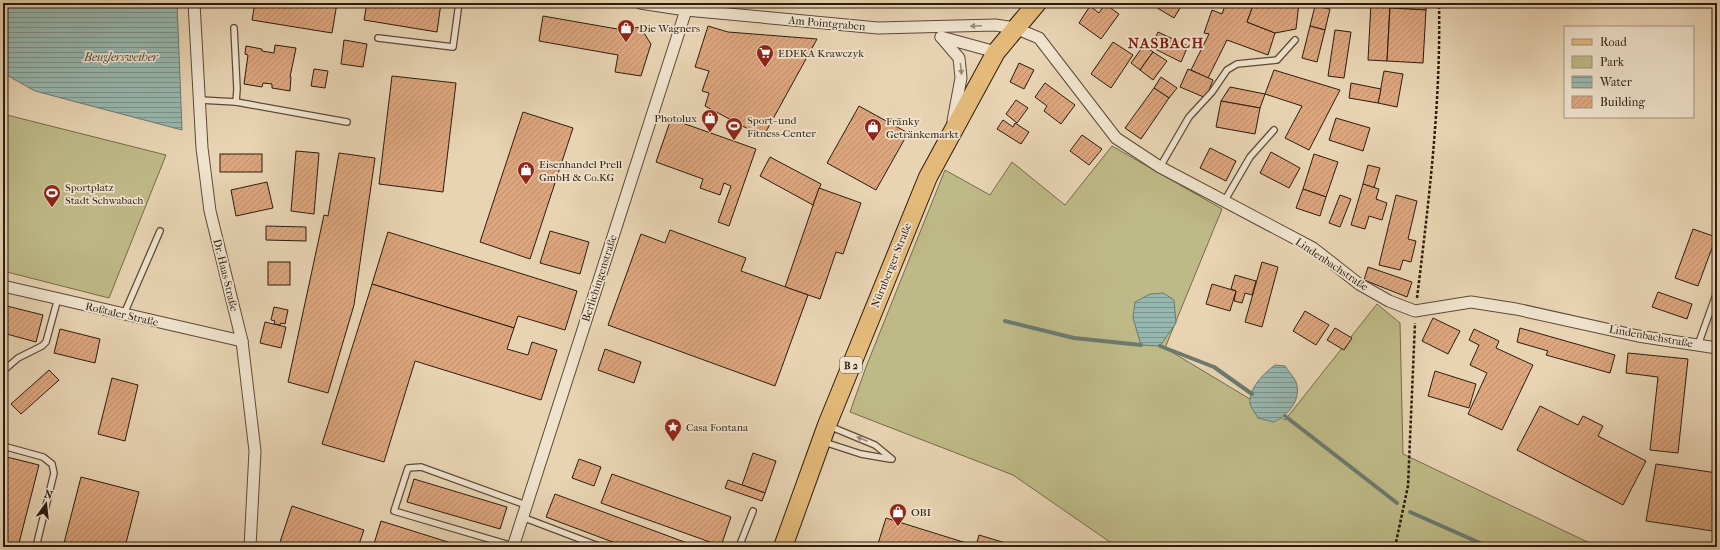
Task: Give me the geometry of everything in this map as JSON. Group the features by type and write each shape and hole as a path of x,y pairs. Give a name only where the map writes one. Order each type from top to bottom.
{"main road":[{"name":"Nürnberger Straße","path":"783,547 824,433 912,213 951,132 996,52 1037,3"}],"street":[{"name":"Dr.-Haas-Straße","path":"194,3 202,148 210,210 242,342 255,450 250,547"},
{"name":"Am Pointgraben","path":"640,3 686,10 878,28 995,25 1015,28"},
{"name":"Berlichingenstraße","path":"513,546 686,10"},
{"name":"Am Pointgraben","path":"918,28 941,37 996,52"},
{"name":"Lindenbachstraße","path":"1015,28 1039,38 1116,138 1160,167 1225,200 1313,248 1359,284 1389,301 1415,311 1471,302 1516,309 1638,336 1717,348"},
{"name":"Am Pointgraben","path":"941,37 959,58 962,78 951,132"},
{"name":"Roßtaler Straße","path":"3,286 242,342"}],"lane":[{"path":"378,38 453,47 459,3"},
{"path":"234,28 237,89 236,102"},
{"path":"1160,167 1188,117 1212,92 1227,70 1238,64 1277,60 1294,40"},
{"path":"200,100 236,102 347,122"},
{"path":"1225,200 1250,157 1274,130"},
{"path":"124,314 160,231"},
{"path":"1698,345 1717,292"},
{"path":"3,372 18,358 42,346 46,342 58,298"},
{"path":"824,433 876,445 892,459 861,454 824,433"},
{"path":"3,446 43,457 52,464 54,473 36,547"},
{"path":"513,546 394,510 402,481 408,468 421,467 526,505"},
{"path":"739,547 753,511"},
{"path":"522,517 601,547"}],"path":[{"path":"1395,547 1408,486 1415,311 1435,148 1440,45 1439,3"}],"green space":[{"path":"3,114 166,155 109,298 3,271"},
{"path":"1112,146 1222,209 1165,348 1285,420 1377,304 1400,323 1403,454 1598,547 1117,547 1013,475 850,412 866,367 945,170 990,195 1012,162 1065,205"}],"water":[{"name":"Beuglersweiher","path":"3,3 177,3 182,130 35,91 3,73"},
{"path":"1163,293 1174,300 1176,323 1160,346 1141,345 1133,318 1135,302 1150,294"},
{"path":"1275,365 1285,366 1296,382 1297,395 1289,411 1274,422 1258,418 1250,404 1250,398 1254,387 1266,372"}],"building":[{"path":"255,3 337,3 332,33 252,20"},
{"path":"367,3 441,3 437,32 364,20"},
{"path":"1149,3 1183,3 1174,18"},
{"path":"1226,3 1254,3 1247,22 1275,33 1268,55 1227,40 1208,78 1191,70 1209,34 1204,33 1212,10 1222,14"},
{"path":"1254,3 1299,3 1296,29 1275,33 1247,22"},
{"path":"1371,3 1390,3 1387,61 1368,60"},
{"path":"1390,3 1427,3 1426,10 1390,8"},
{"path":"1105,4 1119,14 1101,39 1079,23 1090,6 1099,13"},
{"path":"1315,6 1330,9 1325,30 1310,26"},
{"path":"1390,8 1426,10 1423,63 1387,61"},
{"path":"543,16 623,30 640,27 651,44 641,76 615,72 618,55 539,41"},
{"path":"708,26 728,32 817,39 763,137 705,106 709,93 702,91 709,71 695,67"},
{"path":"1310,26 1325,30 1317,62 1302,58"},
{"path":"1335,30 1351,32 1344,78 1328,76"},
{"path":"1158,32 1188,46 1181,62 1151,47"},
{"path":"344,40 367,44 363,67 341,64"},
{"path":"1113,42 1133,55 1111,88 1091,74"},
{"path":"275,45 296,48 290,77 290,91 272,88 272,84 263,83 262,87 244,84 248,55 245,54 246,46 274,53"},
{"path":"1144,45 1153,52 1140,70 1131,63"},
{"path":"1153,52 1167,61 1153,80 1140,70"},
{"path":"1019,63 1034,70 1024,89 1010,82"},
{"path":"314,69 328,71 325,88 311,86"},
{"path":"1188,69 1213,80 1206,98 1180,87"},
{"path":"1274,70 1340,90 1309,150 1285,138 1302,106 1265,94"},
{"path":"1384,71 1403,74 1397,107 1378,103"},
{"path":"392,76 456,83 443,192 379,184"},
{"path":"1161,77 1177,88 1169,98 1154,88"},
{"path":"1045,83 1075,105 1061,124 1044,111 1047,106 1035,97"},
{"path":"1351,83 1381,89 1378,103 1349,98"},
{"path":"1230,87 1265,94 1260,108 1221,101"},
{"path":"1154,88 1169,98 1141,139 1125,128"},
{"path":"1016,100 1028,108 1017,123 1006,114"},
{"path":"1221,101 1260,108 1255,134 1216,127"},
{"path":"859,106 908,133 876,190 827,163"},
{"name":"Eisenhandel Prell GmbH & Co.KG","path":"523,112 573,128 530,259 480,242"},
{"path":"1336,118 1370,128 1363,151 1329,140"},
{"path":"671,119 756,149 729,226 718,222 731,186 724,183 720,195 700,188 703,179 656,162"},
{"path":"1003,120 1013,127 1015,123 1029,132 1021,144 997,129"},
{"path":"1082,135 1102,149 1089,165 1070,151"},
{"path":"1210,148 1236,161 1226,181 1200,168"},
{"path":"296,151 319,153 314,214 291,211"},
{"path":"1271,152 1300,168 1289,188 1260,173"},
{"path":"339,153 375,158 354,305 328,393 288,382 324,215 328,216"},
{"path":"220,154 262,154 262,172 220,172"},
{"path":"1314,154 1338,162 1326,197 1303,189"},
{"path":"770,157 821,184 813,205 760,176"},
{"path":"1368,165 1380,168 1374,188 1363,184"},
{"path":"267,182 273,208 236,216 231,190"},
{"path":"1363,184 1379,189 1376,199 1387,203 1382,220 1369,216 1365,229 1351,225"},
{"path":"819,188 861,203 843,254 836,252 820,299 785,287"},
{"path":"1303,189 1326,197 1320,216 1296,208"},
{"path":"1340,195 1351,199 1340,227 1329,223"},
{"path":"1396,195 1417,201 1408,239 1416,241 1411,262 1403,260 1400,270 1379,265"},
{"path":"266,226 306,227 306,241 266,240"},
{"path":"1693,229 1716,237 1698,286 1675,278"},
{"path":"670,230 746,258 741,271 808,295 775,386 608,325 641,234 665,243"},
{"path":"550,231 589,242 580,274 540,263"},
{"path":"388,232 577,291 565,330 518,316 514,328 372,284"},
{"path":"268,262 290,262 290,285 268,285"},
{"path":"1262,262 1278,267 1262,327 1245,322"},
{"path":"1368,267 1412,282 1407,297 1364,280"},
{"path":"1235,275 1256,281 1252,295 1245,293 1242,303 1234,301 1236,291 1231,289"},
{"path":"372,284 514,328 507,349 528,355 532,342 557,350 541,400 415,361 384,462 322,444"},
{"path":"1212,284 1236,291 1230,311 1206,304"},
{"path":"1658,292 1692,304 1687,319 1652,307"},
{"path":"3,305 43,315 36,342 3,333"},
{"path":"274,307 288,310 285,324 274,324 275,321 271,320"},
{"path":"1305,311 1329,325 1316,345 1293,331"},
{"path":"1433,318 1460,331 1448,354 1422,341"},
{"path":"265,322 286,327 281,348 260,343"},
{"path":"1335,328 1352,338 1344,350 1327,340"},
{"path":"1520,328 1615,355 1610,373 1546,355 1548,351 1517,342"},
{"path":"60,329 100,339 95,363 54,353"},
{"path":"1474,329 1499,341 1496,348 1533,365 1502,430 1468,414 1487,373 1470,365 1479,345 1469,340"},
{"path":"605,349 641,362 634,383 598,370"},
{"path":"1628,353 1688,359 1678,453 1650,450 1658,377 1626,373"},
{"path":"49,370 59,380 21,414 11,404"},
{"path":"1435,371 1476,384 1469,408 1428,396"},
{"path":"112,378 138,385 125,441 98,434"},
{"path":"1540,406 1578,425 1583,416 1603,426 1598,436 1646,461 1623,505 1517,450"},
{"path":"753,453 776,461 765,493 742,485"},
{"path":"3,456 39,465 18,547 3,547"},
{"path":"579,459 601,467 594,486 572,478"},
{"path":"1656,464 1717,473 1717,503 1713,531 1646,521"},
{"path":"612,474 731,517 721,546 601,503"},
{"path":"81,477 139,492 125,547 63,547"},
{"path":"414,479 507,507 500,529 407,502"},
{"path":"728,480 765,493 762,501 725,488"},
{"path":"555,494 698,547 626,547 546,517"},
{"path":"292,506 364,530 358,547 284,547 279,545"},
{"name":"OBI","path":"886,518 976,546 979,535 1019,547 877,547"},
{"path":"381,521 464,547 373,547"}],"waterway":[{"path":"1005,321 1074,338 1141,345"},
{"path":"1160,346 1214,367 1252,394"},
{"path":"1285,416 1397,503"},
{"path":"1410,512 1489,547"}],"place":[{"name":"Die Wagners","path":"626,43"},
{"name":"EDEKA Krawczyk","path":"765,68"},
{"name":"Photolux","path":"710,133"},
{"name":"Sport- und Fitness-Center","path":"734,141"},
{"name":"Fränky Getränkemarkt","path":"873,142"},
{"name":"Eisenhandel Prell GmbH & Co.KG","path":"526,185"},
{"name":"Sportplatz Stadt Schwabach","path":"52,208"},
{"name":"Casa Fontana","path":"673,442"},
{"name":"OBI","path":"898,527"}],"district":[{"name":"NASBACH","path":"1166,43"}]}
